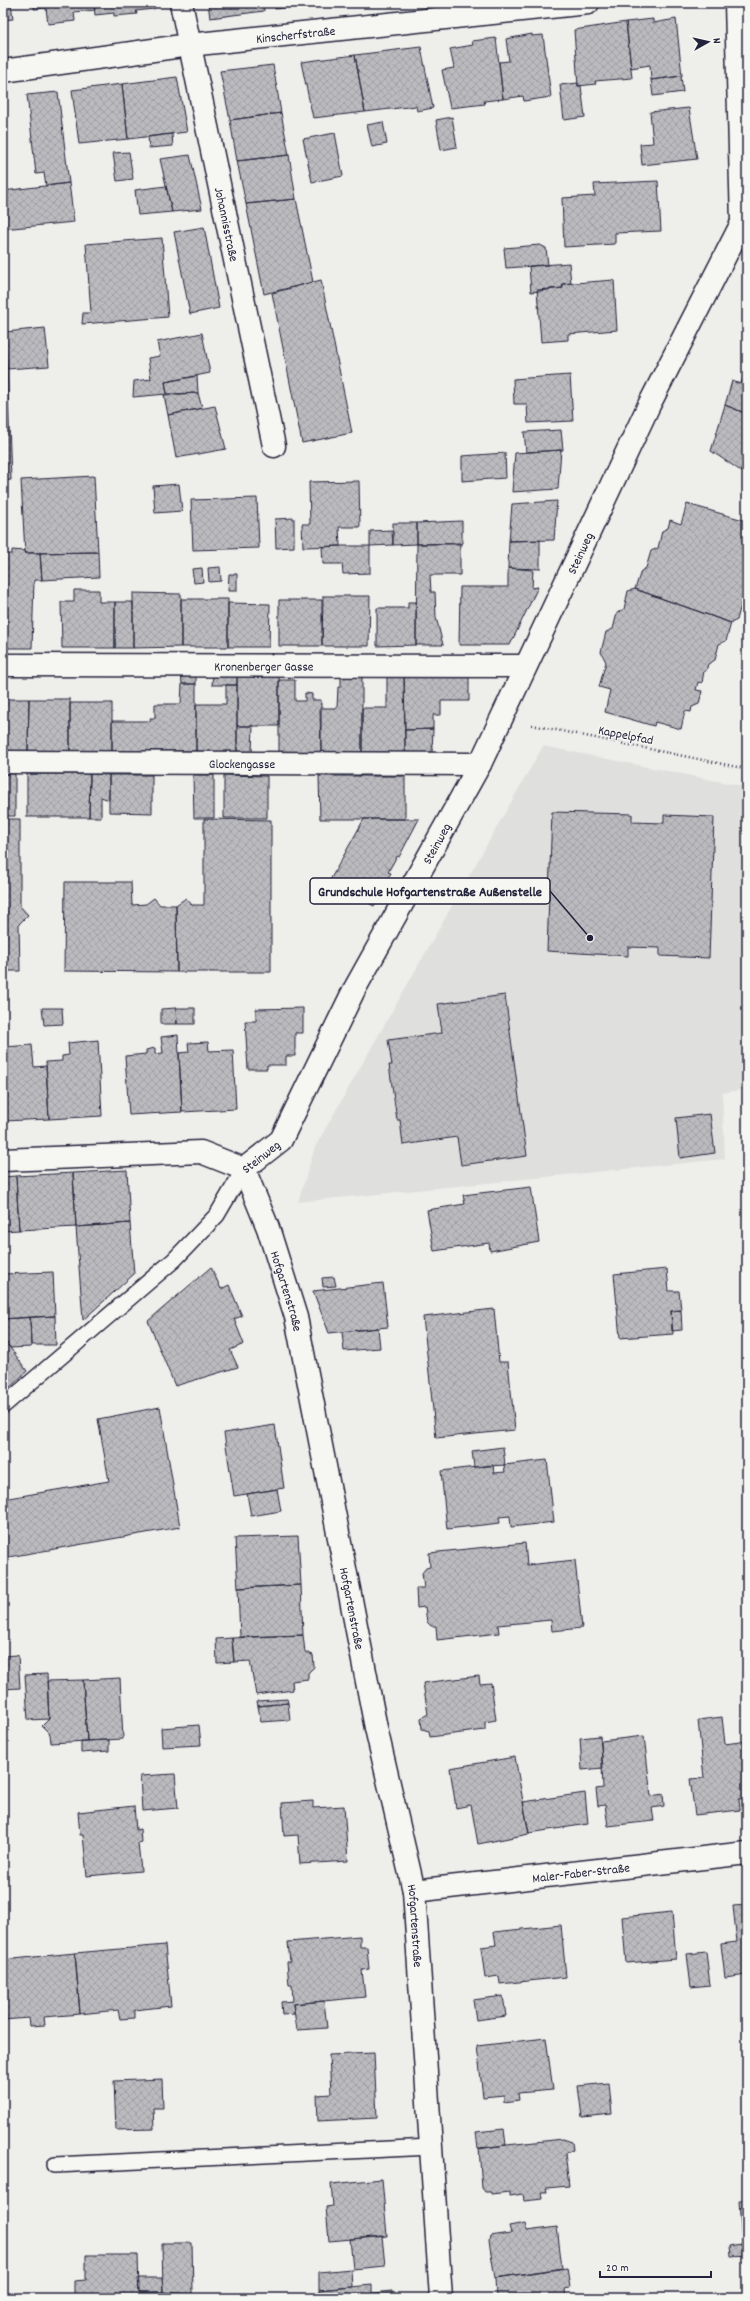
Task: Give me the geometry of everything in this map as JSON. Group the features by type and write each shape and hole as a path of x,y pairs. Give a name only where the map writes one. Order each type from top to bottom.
{"street":[{"name":"Johannisstraße","path":"181,3 274,446"},
{"name":"Kinscherfstraße","path":"3,72 189,45 588,3"},
{"path":"736,3 745,221"},
{"name":"Steinweg","path":"244,1169 281,1140 354,990 480,764 649,405 745,221"},
{"name":"Kronenberger Gasse","path":"3,665 525,666"},
{"name":"Glockengasse","path":"3,762 480,764"},
{"path":"3,1160 201,1152 244,1169"},
{"name":"Hofgartenstraße","path":"244,1169 268,1228 296,1317 376,1728 414,1891 441,2298"},
{"name":"Maler-Faber-Straße","path":"414,1891 747,1853"}],"lane":[{"name":"Steinweg","path":"3,1406 174,1260 217,1216 244,1169"},
{"path":"55,2165 431,2147"}],"path":[{"name":"Kappelpfad","path":"501,719 747,769"}],"shaded area":[{"path":"543,746 747,787 747,1089 722,1093 725,1159 298,1202 315,1147"}],"building":[{"path":"3,3 11,3 13,19 3,20"},
{"path":"34,3 94,3 95,10 74,12 75,21 48,24 46,8 34,9"},
{"path":"94,3 153,3 154,9 136,11 137,14 114,16 114,13 95,15"},
{"path":"208,3 263,3 264,11 210,18"},
{"path":"275,3 314,3 315,4 275,9"},
{"path":"653,19 653,23 676,19 682,76 651,80 650,65 631,68 626,22"},
{"path":"626,22 632,78 595,81 596,84 578,86 574,30"},
{"path":"532,34 532,36 543,35 551,97 524,101 523,96 503,99 499,62 509,61 506,39"},
{"path":"496,38 503,99 484,101 485,104 450,108 442,70 454,68 450,49 473,45 472,41"},
{"path":"421,47 433,108 417,111 416,106 365,112 355,55"},
{"path":"355,55 365,112 313,118 301,62"},
{"path":"273,65 281,113 230,120 220,71"},
{"path":"681,76 683,92 653,96 651,80"},
{"path":"177,77 187,132 128,139 122,84"},
{"path":"578,83 578,86 581,86 585,117 564,120 560,85"},
{"path":"122,84 128,139 79,144 72,90"},
{"path":"58,92 69,183 46,186 44,173 36,174 27,95"},
{"path":"689,108 697,159 642,165 640,144 653,143 650,112"},
{"path":"281,113 289,155 237,161 230,120"},
{"path":"452,117 457,147 441,150 436,120"},
{"path":"383,122 387,144 372,147 367,125"},
{"path":"335,133 343,176 312,182 303,139"},
{"path":"172,134 173,146 149,148 148,137"},
{"path":"129,152 133,179 117,181 113,153"},
{"path":"190,155 202,209 172,212 160,159"},
{"path":"289,155 296,199 246,204 237,161"},
{"path":"658,181 661,231 615,233 615,244 564,247 562,198 595,196 594,184"},
{"path":"69,183 74,222 3,229 3,191"},
{"path":"166,186 172,212 138,215 135,190"},
{"path":"296,199 313,282 264,294 246,204"},
{"path":"204,227 219,308 190,314 174,232"},
{"path":"162,238 168,317 82,324 83,313 91,313 86,244"},
{"path":"540,245 546,248 548,265 506,268 504,248"},
{"path":"569,263 571,283 562,284 563,288 531,292 529,266"},
{"path":"321,280 352,433 302,443 272,293"},
{"path":"614,280 617,330 568,334 568,340 541,342 537,290 563,288 562,284"},
{"path":"45,328 49,366 7,369 5,332"},
{"path":"202,333 210,373 165,382 167,394 133,397 134,381 151,379 148,358 160,356 157,342"},
{"path":"3,335 6,335 11,480 3,481"},
{"path":"747,366 747,414 725,405 732,381 741,384"},
{"path":"570,375 573,421 528,423 527,404 514,404 513,379"},
{"path":"197,376 198,393 167,394 165,382"},
{"path":"198,393 202,408 168,415 164,395"},
{"path":"725,405 747,414 747,475 711,451"},
{"path":"215,406 226,449 176,458 168,415"},
{"path":"561,430 563,450 526,452 524,432"},
{"path":"561,450 558,489 512,492 515,453"},
{"path":"505,453 506,478 462,481 462,456"},
{"path":"94,476 98,552 25,553 21,480"},
{"path":"359,481 360,527 339,527 340,546 303,547 302,524 310,524 309,482"},
{"path":"179,484 182,511 155,513 153,486"},
{"path":"257,498 259,548 193,550 191,500"},
{"path":"557,501 554,540 509,541 512,504"},
{"path":"687,504 747,521 747,600 742,601 737,620 731,623 635,589 641,571 646,568 651,551 658,548 662,531 668,528 670,520 681,524"},
{"path":"294,518 294,547 276,548 275,519"},
{"path":"462,521 462,544 417,544 417,523"},
{"path":"393,523 417,523 417,544 393,545"},
{"path":"392,530 393,545 370,546 370,531"},
{"path":"540,540 540,569 508,568 509,541"},
{"path":"460,543 460,575 430,575 431,592 435,592 436,617 443,645 416,645 417,544"},
{"path":"370,546 370,573 343,574 342,564 323,564 322,547"},
{"path":"12,550 25,551 25,553 40,553 42,580 34,580 32,648 3,648 3,554 12,554"},
{"path":"98,552 99,577 42,580 40,553"},
{"path":"220,567 221,581 209,582 208,568"},
{"path":"202,568 203,582 194,583 192,569"},
{"path":"508,568 533,570 532,588 538,587 510,645 459,645 460,587 508,587"},
{"path":"229,574 237,574 237,591 228,591"},
{"path":"635,589 731,623 726,641 719,644 715,660 708,664 706,671 704,671 702,683 698,682 696,690 702,691 699,704 692,707 691,712 685,711 681,729 655,722 654,726 605,712 610,690 599,687 606,662 601,652 606,632 613,629 617,613 624,609 628,591"},
{"path":"74,590 99,590 99,602 115,602 115,648 62,648 61,602 74,602"},
{"path":"133,593 181,594 181,647 133,648"},
{"path":"323,596 370,596 369,646 322,646"},
{"path":"181,599 228,599 228,647 181,647"},
{"path":"279,600 322,600 322,646 279,646"},
{"path":"115,602 133,602 133,648 115,648"},
{"path":"408,602 416,602 416,645 377,646 377,608 408,608"},
{"path":"228,603 270,604 269,647 228,647"},
{"path":"387,672 404,672 405,753 362,753 362,708 387,708"},
{"path":"404,672 469,672 469,701 441,701 441,715 433,715 433,729 405,730"},
{"path":"181,673 196,673 196,684 182,684"},
{"path":"341,673 362,673 362,753 321,752 320,708 337,708 338,687 341,687"},
{"path":"213,674 237,675 237,685 212,685"},
{"path":"279,674 279,726 237,726 237,675"},
{"path":"279,680 295,680 295,701 305,701 305,693 312,694 312,700 321,700 321,752 279,752"},
{"path":"182,684 196,684 196,751 112,751 112,721 151,721 150,718 155,718 155,704 181,704"},
{"path":"226,685 237,685 237,752 196,751 196,704 226,704"},
{"path":"3,699 29,699 28,751 3,751"},
{"path":"29,699 70,699 70,751 28,751"},
{"path":"70,703 112,703 112,751 70,751"},
{"path":"237,726 253,726 252,752 237,752"},
{"path":"433,729 432,753 405,753 405,730"},
{"path":"3,774 15,774 15,816 3,816"},
{"path":"27,774 90,774 89,817 27,817"},
{"path":"90,774 109,775 109,800 101,797 101,817 89,817"},
{"path":"109,775 152,775 152,813 109,812"},
{"path":"193,775 214,775 214,818 194,818"},
{"path":"224,775 267,776 267,818 224,818"},
{"path":"319,776 405,776 405,819 320,819"},
{"path":"552,812 632,814 632,822 664,823 664,815 714,817 709,958 660,956 660,948 628,947 628,956 547,951"},
{"path":"3,819 20,819 20,906 28,915 19,924 20,971 3,971"},
{"path":"204,819 271,820 271,972 177,972 176,905 186,898 192,905 204,905"},
{"path":"364,819 419,819 399,857 397,856 388,872 391,873 374,906 329,882"},
{"path":"65,882 131,882 132,905 146,904 154,898 160,905 176,905 177,972 64,971"},
{"path":"505,995 527,1156 461,1165 457,1137 403,1145 400,1120 397,1120 389,1065 392,1065 388,1040 442,1033 438,1004"},
{"path":"42,1008 62,1008 63,1024 44,1025"},
{"path":"176,1008 195,1008 195,1024 177,1024"},
{"path":"176,1008 177,1024 161,1024 161,1009"},
{"path":"303,1008 303,1033 295,1033 295,1056 286,1056 286,1065 267,1065 267,1069 248,1069 245,1021 256,1021 256,1009"},
{"path":"178,1035 182,1112 129,1115 125,1056 146,1054 146,1050 155,1048 155,1054 163,1053 161,1037"},
{"path":"98,1040 102,1116 49,1119 46,1062 62,1061 62,1056 69,1055 68,1043"},
{"path":"208,1042 209,1051 233,1050 236,1109 182,1112 179,1053 189,1052 188,1043"},
{"path":"32,1045 34,1067 46,1066 49,1119 3,1121 3,1065 6,1064 4,1047"},
{"path":"710,1114 715,1153 680,1158 676,1118"},
{"path":"127,1170 130,1223 76,1227 73,1173"},
{"path":"73,1173 76,1227 19,1230 16,1176"},
{"path":"16,1176 19,1230 3,1231 3,1177"},
{"path":"531,1187 539,1242 490,1251 489,1243 434,1251 427,1210 465,1204 463,1195"},
{"path":"130,1223 134,1274 83,1320 76,1227"},
{"path":"211,1267 221,1289 229,1285 242,1316 234,1319 244,1344 230,1350 238,1367 175,1386 148,1321"},
{"path":"667,1269 669,1291 679,1291 681,1310 671,1311 673,1334 620,1338 614,1274"},
{"path":"53,1272 55,1316 3,1319 3,1274"},
{"path":"334,1277 336,1286 323,1287 322,1278"},
{"path":"383,1283 388,1327 329,1333 313,1291"},
{"path":"494,1309 499,1362 508,1362 515,1430 436,1438 423,1317"},
{"path":"681,1310 682,1330 672,1331 671,1311"},
{"path":"55,1316 56,1345 31,1345 30,1317"},
{"path":"30,1317 31,1347 10,1348 3,1338 3,1319"},
{"path":"378,1328 380,1348 344,1351 342,1332"},
{"path":"3,1338 27,1371 3,1394"},
{"path":"160,1407 180,1527 3,1558 3,1499 109,1481 98,1419"},
{"path":"275,1425 284,1488 234,1496 224,1433"},
{"path":"503,1447 505,1465 474,1467 472,1451"},
{"path":"547,1460 554,1522 511,1527 510,1516 499,1517 500,1523 447,1529 441,1471 493,1465 494,1473 505,1472 504,1465"},
{"path":"277,1489 281,1511 251,1516 247,1494"},
{"path":"298,1536 301,1585 238,1588 235,1538"},
{"path":"525,1543 527,1565 575,1560 582,1628 552,1631 551,1620 498,1625 499,1633 437,1640 436,1626 431,1626 427,1622 425,1607 417,1608 416,1588 424,1588 422,1573 426,1568 430,1567 429,1553"},
{"path":"301,1585 303,1635 240,1637 238,1588"},
{"path":"303,1635 305,1652 313,1655 314,1667 308,1673 308,1679 292,1681 293,1690 256,1695 250,1661 234,1662 232,1638"},
{"path":"232,1638 234,1662 217,1663 216,1639"},
{"path":"18,1655 20,1688 3,1689 3,1656"},
{"path":"47,1674 49,1719 28,1720 25,1675"},
{"path":"479,1676 480,1684 491,1683 496,1720 485,1722 485,1730 430,1737 429,1731 422,1729 421,1718 428,1714 423,1683"},
{"path":"120,1678 123,1739 87,1741 83,1680"},
{"path":"83,1680 87,1741 51,1743 50,1734 42,1726 49,1719 47,1681"},
{"path":"287,1699 288,1703 258,1706 257,1701"},
{"path":"288,1703 290,1720 261,1722 258,1706"},
{"path":"722,1717 725,1744 747,1741 747,1798 739,1799 740,1810 695,1815 690,1779 704,1778 698,1720"},
{"path":"199,1725 201,1745 162,1747 161,1728"},
{"path":"600,1736 603,1768 582,1770 580,1738"},
{"path":"644,1736 651,1796 663,1794 664,1806 652,1808 654,1821 608,1826 605,1805 598,1806 596,1789 603,1788 601,1741"},
{"path":"109,1740 109,1751 81,1753 81,1741"},
{"path":"515,1757 529,1834 478,1844 471,1805 456,1808 450,1768"},
{"path":"175,1774 178,1808 142,1811 140,1776"},
{"path":"585,1793 588,1824 529,1833 523,1802"},
{"path":"313,1801 313,1808 344,1806 348,1861 300,1864 298,1835 284,1836 282,1803"},
{"path":"134,1806 136,1830 140,1829 141,1842 138,1843 141,1871 87,1876 83,1835 80,1835 78,1812"},
{"path":"747,1905 747,1975 725,1978 721,1944 737,1942 733,1906"},
{"path":"672,1912 676,1959 626,1963 622,1917"},
{"path":"561,1925 566,1977 500,1984 499,1976 485,1978 481,1947 496,1945 494,1932"},
{"path":"360,1936 360,1947 367,1947 369,1969 362,1970 365,1997 293,2004 294,2014 282,2015 281,2002 293,2001 292,1985 289,1985 287,1962 290,1962 288,1942"},
{"path":"165,1945 171,2006 134,2010 134,2018 120,2019 118,2010 80,2014 75,1953"},
{"path":"706,1952 710,1985 691,1987 687,1954"},
{"path":"75,1953 80,2014 44,2017 45,2025 30,2026 29,2018 3,2020 3,1960"},
{"path":"503,1996 506,2016 476,2020 473,2000"},
{"path":"324,2001 327,2028 297,2030 293,2004"},
{"path":"546,2038 553,2090 518,2093 519,2100 504,2102 504,2095 483,2097 477,2046"},
{"path":"374,2053 377,2118 318,2121 317,2095 331,2094 329,2055"},
{"path":"162,2079 163,2108 153,2108 154,2129 116,2130 114,2081"},
{"path":"609,2083 612,2114 582,2117 578,2086"},
{"path":"504,2129 506,2145 478,2149 476,2132"},
{"path":"563,2139 572,2142 573,2150 565,2153 569,2186 546,2188 547,2192 542,2192 543,2199 524,2201 523,2194 510,2196 510,2192 491,2194 491,2192 485,2192 482,2188 479,2148"},
{"path":"382,2179 387,2236 329,2241 326,2207 333,2206 331,2184"},
{"path":"739,2200 747,2200 747,2243 742,2244"},
{"path":"525,2223 527,2231 557,2227 562,2268 495,2278 489,2241 490,2236 511,2233 509,2226"},
{"path":"382,2236 385,2266 353,2269 350,2239"},
{"path":"162,2243 192,2243 193,2294 163,2292"},
{"path":"747,2243 747,2255 731,2256 730,2246"},
{"path":"86,2255 138,2255 139,2292 164,2292 164,2298 74,2298 74,2281 86,2280"},
{"path":"567,2268 570,2288 565,2289 566,2298 498,2298 496,2296 495,2278"},
{"path":"351,2269 352,2287 319,2290 319,2272"},
{"path":"138,2278 162,2278 163,2292 139,2292"},
{"path":"372,2285 372,2293 392,2291 392,2298 317,2298 317,2293 320,2293 319,2290"}],"place":[{"name":"Grundschule Hofgartenstraße Außenstelle","path":"590,938"}]}
